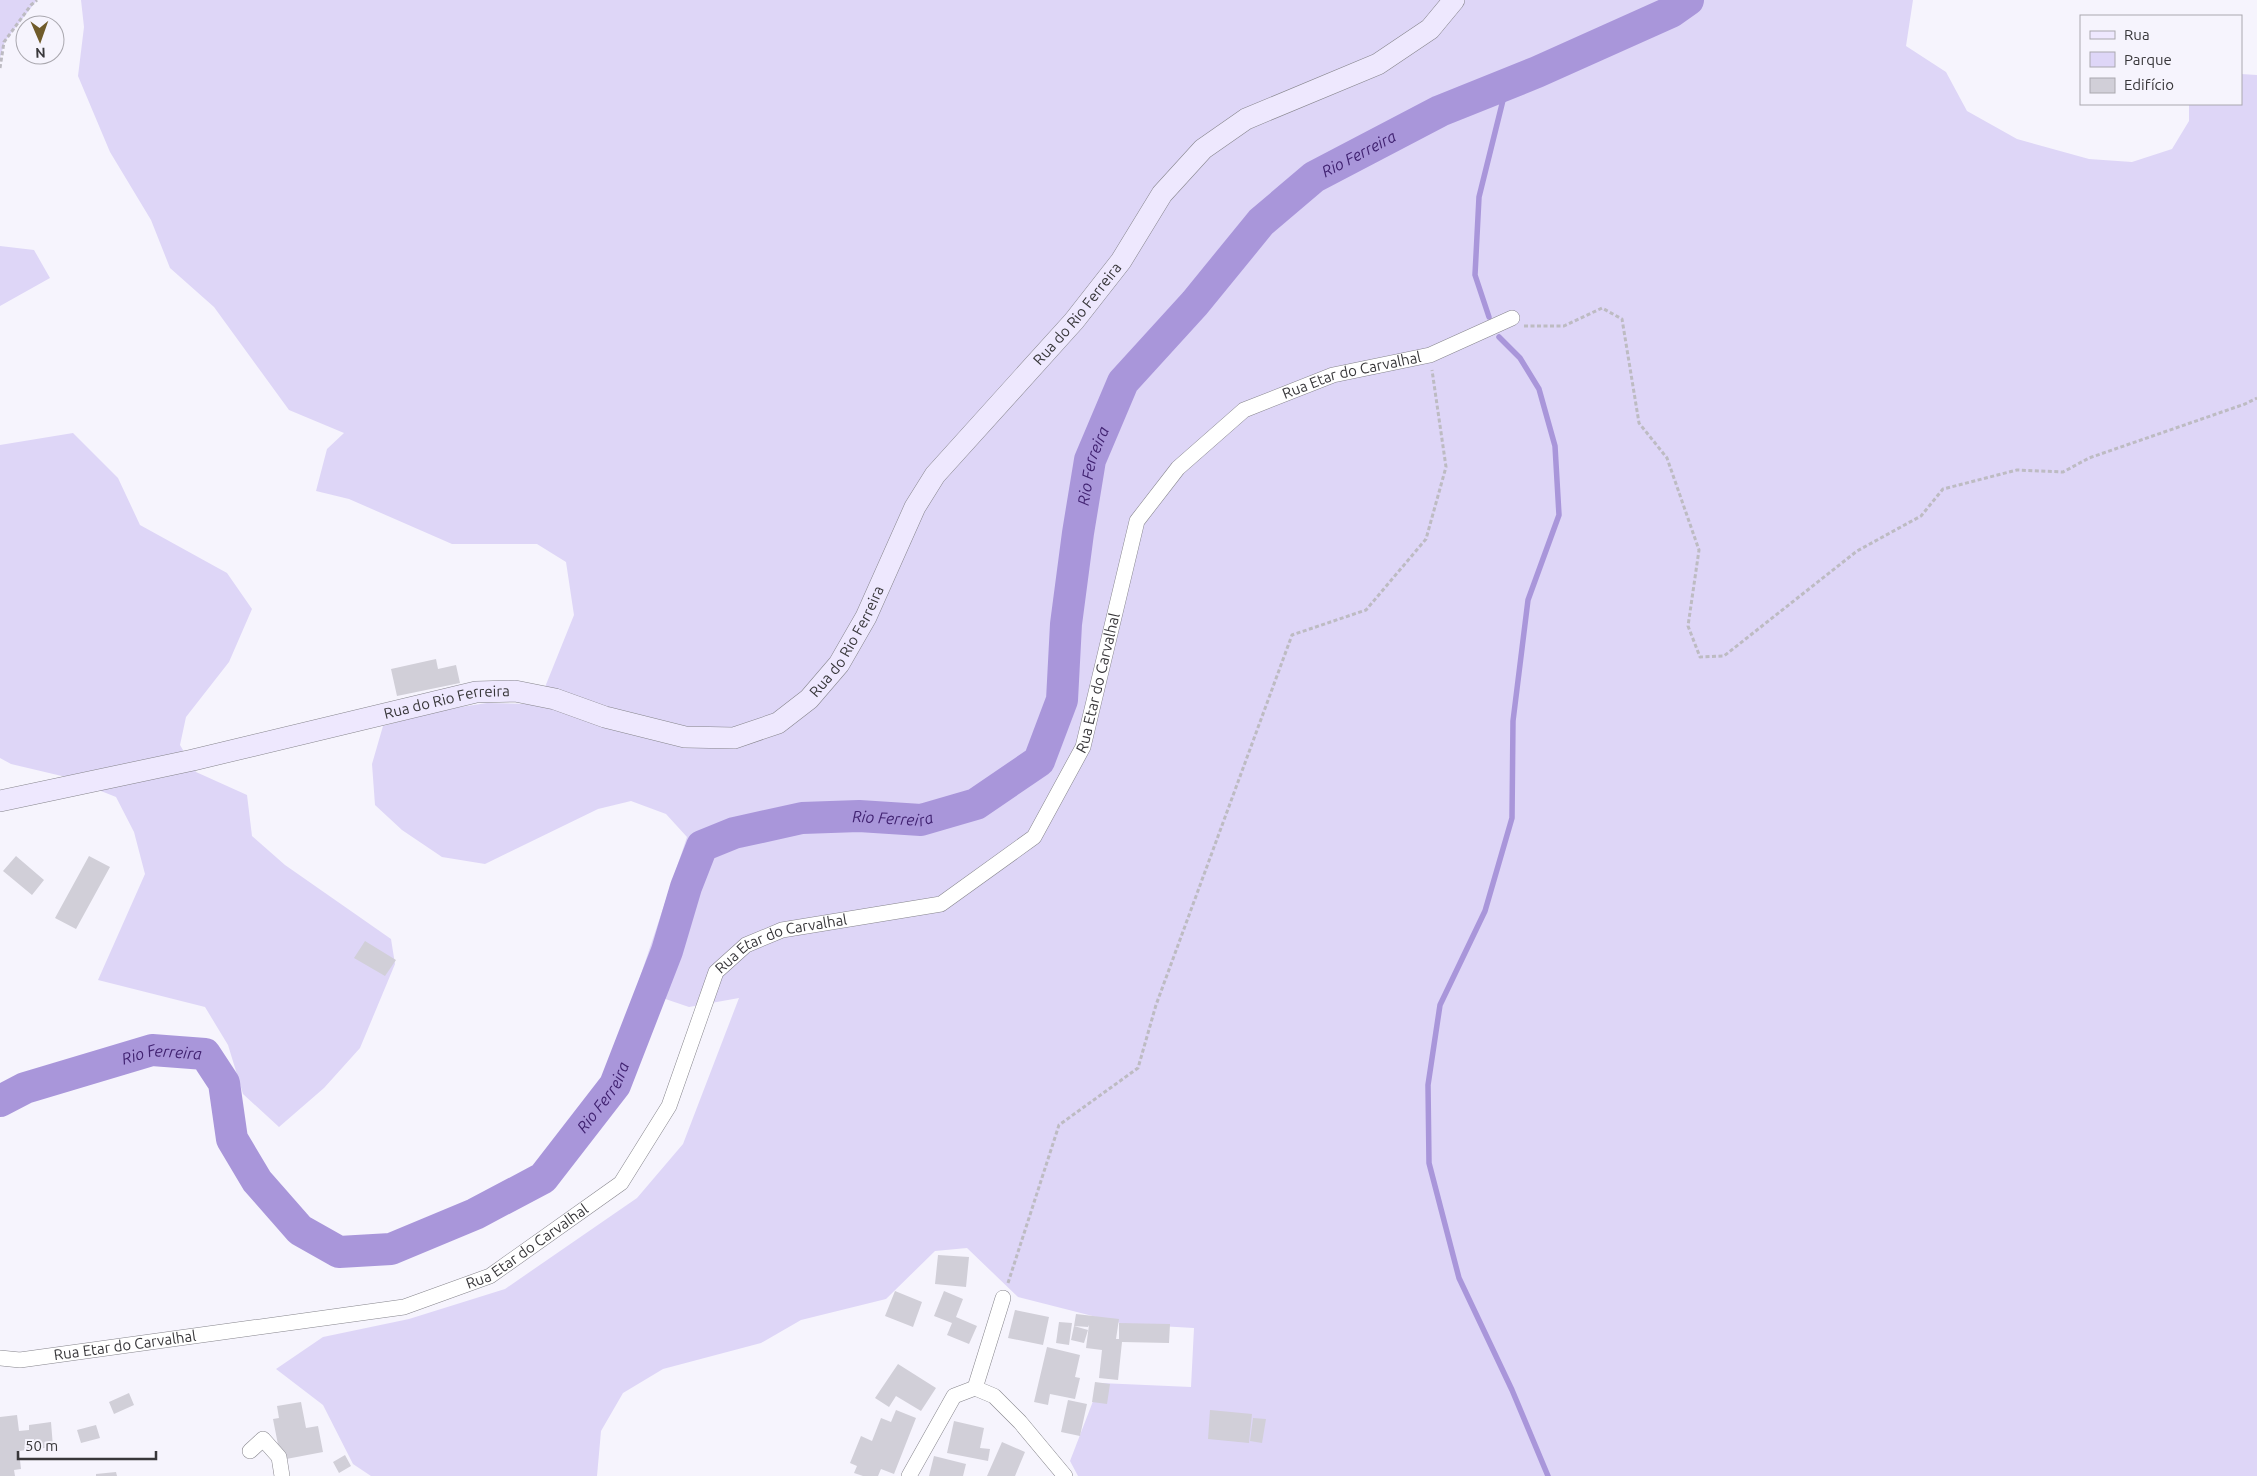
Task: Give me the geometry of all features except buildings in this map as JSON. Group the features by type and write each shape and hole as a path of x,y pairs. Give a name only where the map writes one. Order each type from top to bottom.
{"street":[{"name":"Rua do Rio Ferreira","path":"0,801 193,760 476,692 515,691 555,699 605,717 685,737 734,738 778,723 808,699 839,664 866,617 912,515 934,475 1074,321 1121,261 1162,194 1203,148 1246,119 1378,64 1430,29 1454,0"},
{"name":"Rua Etar do Carvalhal","path":"0,1358 20,1360 404,1307 490,1276 621,1183 669,1106 716,972 746,945 782,930 941,904 1034,837 1084,747 1137,521 1178,468 1244,410 1333,374 1430,355 1512,318"},
{"path":"975,1388 1003,1298"},
{"path":"909,1476 954,1396 975,1388 994,1396 1020,1422 1065,1476"},
{"path":"250,1450 264,1439 279,1457 282,1476"}],"path":[{"path":"0,68 4,42 37,0"},
{"path":"1512,318 1516,326 1564,326 1602,308 1622,319 1639,423 1667,458 1699,550 1688,626 1700,657 1724,656 1857,551 1921,516 1943,489 2017,470 2062,472 2089,458 2245,404 2257,398"},
{"path":"1003,1298 1059,1125 1138,1068 1156,1005 1292,635 1366,610 1426,539 1446,467 1430,355"}],"green space":[{"path":"0,0 37,0 25,15 15,15 15,28 5,41 0,58"},
{"path":"81,0 1913,0 1906,46 1946,72 1967,111 2017,139 2089,159 2132,162 2172,149 2189,121 2189,105 2242,105 2242,74 2257,75 2257,1476 1078,1476 1070,1461 1100,1383 1191,1387 1194,1328 1124,1324 1018,1297 967,1248 935,1251 886,1299 801,1320 761,1343 663,1369 623,1393 601,1431 597,1476 371,1476 353,1464 323,1405 276,1369 323,1337 409,1319 505,1289 637,1198 683,1144 739,998 689,1007 636,989 687,837 666,814 631,801 598,809 485,864 442,857 402,830 375,805 372,764 383,726 441,710 487,703 528,704 543,692 574,615 566,562 537,544 452,544 349,499 316,491 327,449 344,433 289,410 214,307 170,268 151,220 110,152 78,76 84,27"},
{"path":"0,246 34,250 50,278 0,306"},
{"path":"73,433 118,478 140,525 227,573 252,609 229,662 186,717 180,745 196,772 247,795 252,836 285,865 391,939 395,964 360,1048 324,1088 279,1127 243,1094 228,1045 205,1007 98,980 145,874 134,832 116,797 66,777 11,764 0,758 0,445"}],"waterway":[{"name":"Rio Ferreira","path":"0,1101 25,1088 152,1050 205,1054 224,1083 232,1139 257,1181 300,1230 339,1252 391,1249 475,1214 543,1178 615,1085 667,951 686,887 702,846 734,833 802,818 859,816 921,820 976,804 1039,761 1062,700 1066,624 1090,460 1123,382 1195,303 1261,222 1314,177 1440,111 1537,72 1671,12 1688,0"},
{"path":"1489,317 1475,275 1479,197 1507,84"},
{"path":"1499,337 1520,358 1539,389 1555,446 1559,515 1528,600 1513,721 1512,818 1485,911 1440,1005 1428,1085 1429,1163 1459,1278 1512,1390 1548,1476"}]}
